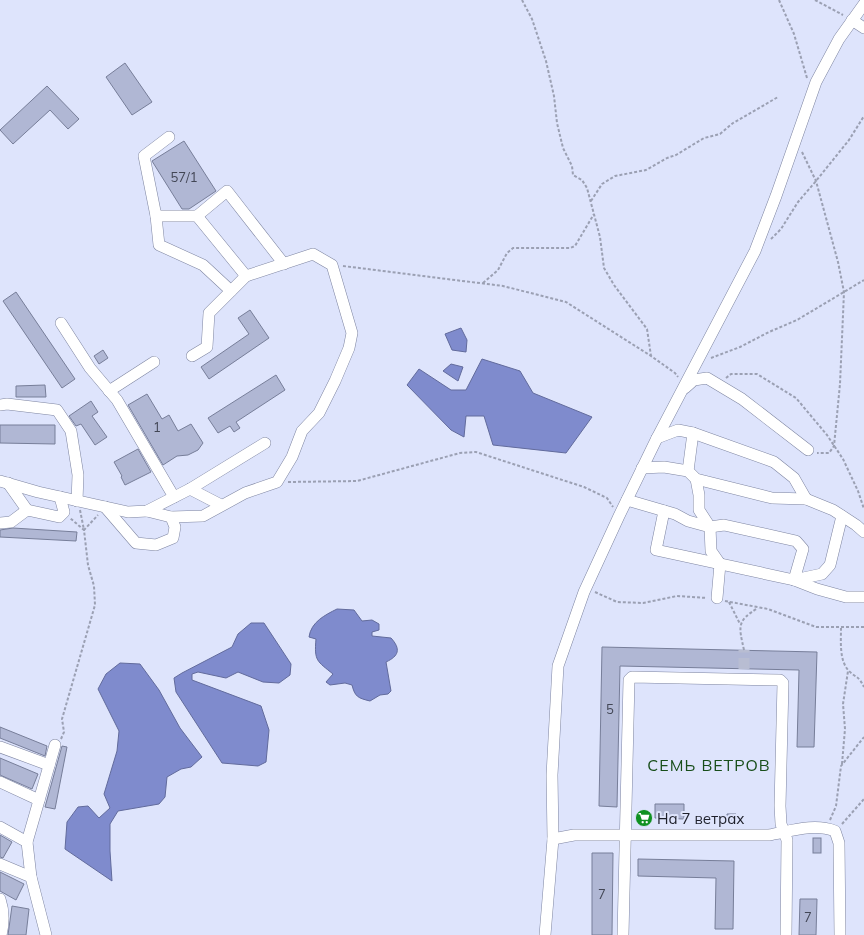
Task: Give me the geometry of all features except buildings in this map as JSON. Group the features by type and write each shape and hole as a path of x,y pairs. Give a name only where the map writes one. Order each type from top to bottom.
{"street":[{"path":"545,935 553,839 552,775 558,666 584,592 619,516 657,438 755,251 816,82 827,60 864,4"},
{"path":"852,20 864,28"},
{"path":"169,137 144,156 156,216 159,245 203,265 231,291"},
{"path":"156,216 197,216 227,191 284,264"},
{"path":"197,216 246,276"},
{"path":"4,482 60,497 128,512 147,511 171,517 203,516 245,493 277,482 292,457 302,431 319,413 349,348 352,333 332,265 313,254 246,276 209,313 207,347 192,356"},
{"path":"61,323 90,368 117,400 174,497"},
{"path":"109,391 154,362"},
{"path":"682,391 694,380 707,378 742,399 808,450"},
{"path":"0,404 57,410 71,431 78,475 77,501"},
{"path":"657,438 678,430 774,462 794,478 806,499"},
{"path":"693,434 692,475 699,495 699,510 710,527 710,551 720,564 717,598"},
{"path":"147,511 190,489 265,444"},
{"path":"642,468 664,467 772,498 806,499 833,510 864,532"},
{"path":"4,482 27,510 59,517 64,512 60,497"},
{"path":"190,489 221,505"},
{"path":"627,500 664,510 688,521 710,527 724,525 796,540 803,549 794,580"},
{"path":"105,507 136,542 156,545 173,538 175,527 171,517"},
{"path":"0,523 11,522 27,510"},
{"path":"664,510 656,550 794,580 817,589 846,597 864,597"},
{"path":"794,580 822,574 830,565 842,516"},
{"path":"623,935 629,680 632,677 743,674 780,680 783,683 780,806 781,824 787,840 786,935"},
{"path":"46,935 31,877 27,842 55,745"},
{"path":"0,747 49,765"},
{"path":"0,782 39,800"},
{"path":"0,826 27,842"},
{"path":"553,839 574,836 625,835 769,835 797,829 831,830 839,843 840,935"},
{"path":"0,864 31,877"},
{"path":"0,899 4,911 1,935"}],"path":[{"path":"522,0 532,19 546,61 563,148 572,166 573,175 582,180 587,188 591,201 600,237 604,268 614,285 647,329 651,356"},
{"path":"779,0 794,34 811,96"},
{"path":"815,0 852,20"},
{"path":"591,201 602,184 614,176 646,170 704,138 720,134 733,122 778,97"},
{"path":"755,251 763,247 781,229 798,202 849,140 864,116"},
{"path":"795,139 816,181 838,262 844,292 840,384 834,446 829,453 820,454 808,450"},
{"path":"483,283 498,270 507,253 513,248 570,248 575,246 594,214"},
{"path":"332,265 503,286 566,302 675,373 680,380 682,391"},
{"path":"697,364 740,347 797,320 864,280"},
{"path":"718,384 731,374 757,374 796,398 827,435 843,459 858,491 864,509"},
{"path":"277,482 357,481 460,453 476,452 584,487 607,498 619,516"},
{"path":"55,745 62,738 64,732 62,719 95,605 94,586 88,565 84,530 77,501"},
{"path":"84,530 105,507"},
{"path":"64,512 84,530"},
{"path":"584,592 597,592 617,602 643,603 678,596 717,598 729,602 768,609 816,627 864,627"},
{"path":"729,602 740,624 744,650"},
{"path":"740,624 745,616 759,607"},
{"path":"840,628 842,660 848,671 859,678 864,687"},
{"path":"831,830 836,806 845,729 843,704 848,671"},
{"path":"841,766 864,737"},
{"path":"831,830 864,799"}],"water":[{"path":"461,328 467,340 466,352 452,350 445,334"},
{"path":"482,359 520,371 533,393 592,417 566,453 493,445 484,416 466,416 464,437 451,430 407,385 419,369 451,390 466,390"},
{"path":"451,364 463,367 458,381 443,371"},
{"path":"337,609 354,610 362,621 372,620 379,624 379,630 372,632 372,636 391,638 394,642 397,649 396,655 386,662 391,691 388,694 380,695 370,701 356,695 352,685 345,683 330,685 326,682 333,674 318,660 316,656 316,639 309,637 310,632 319,620"},
{"path":"251,623 264,623 291,664 290,675 279,683 263,682 238,672 226,678 198,672 192,674 192,680 261,706 269,730 266,762 258,766 222,763 176,692 174,678 232,647 238,634"},
{"path":"120,663 140,664 159,690 180,728 202,757 191,767 181,769 167,777 165,797 159,804 118,811 110,824 112,881 65,849 67,822 78,807 88,806 99,818 110,808 104,794 117,751 119,731 98,689 106,674"}],"tunnel":[{"path":"744,650 744,669"}],"place":[{"name":"На 7 ветрах","path":"644,818"}],"district":[{"name":"СЕМЬ ВЕТРОВ","path":"709,765"}]}
